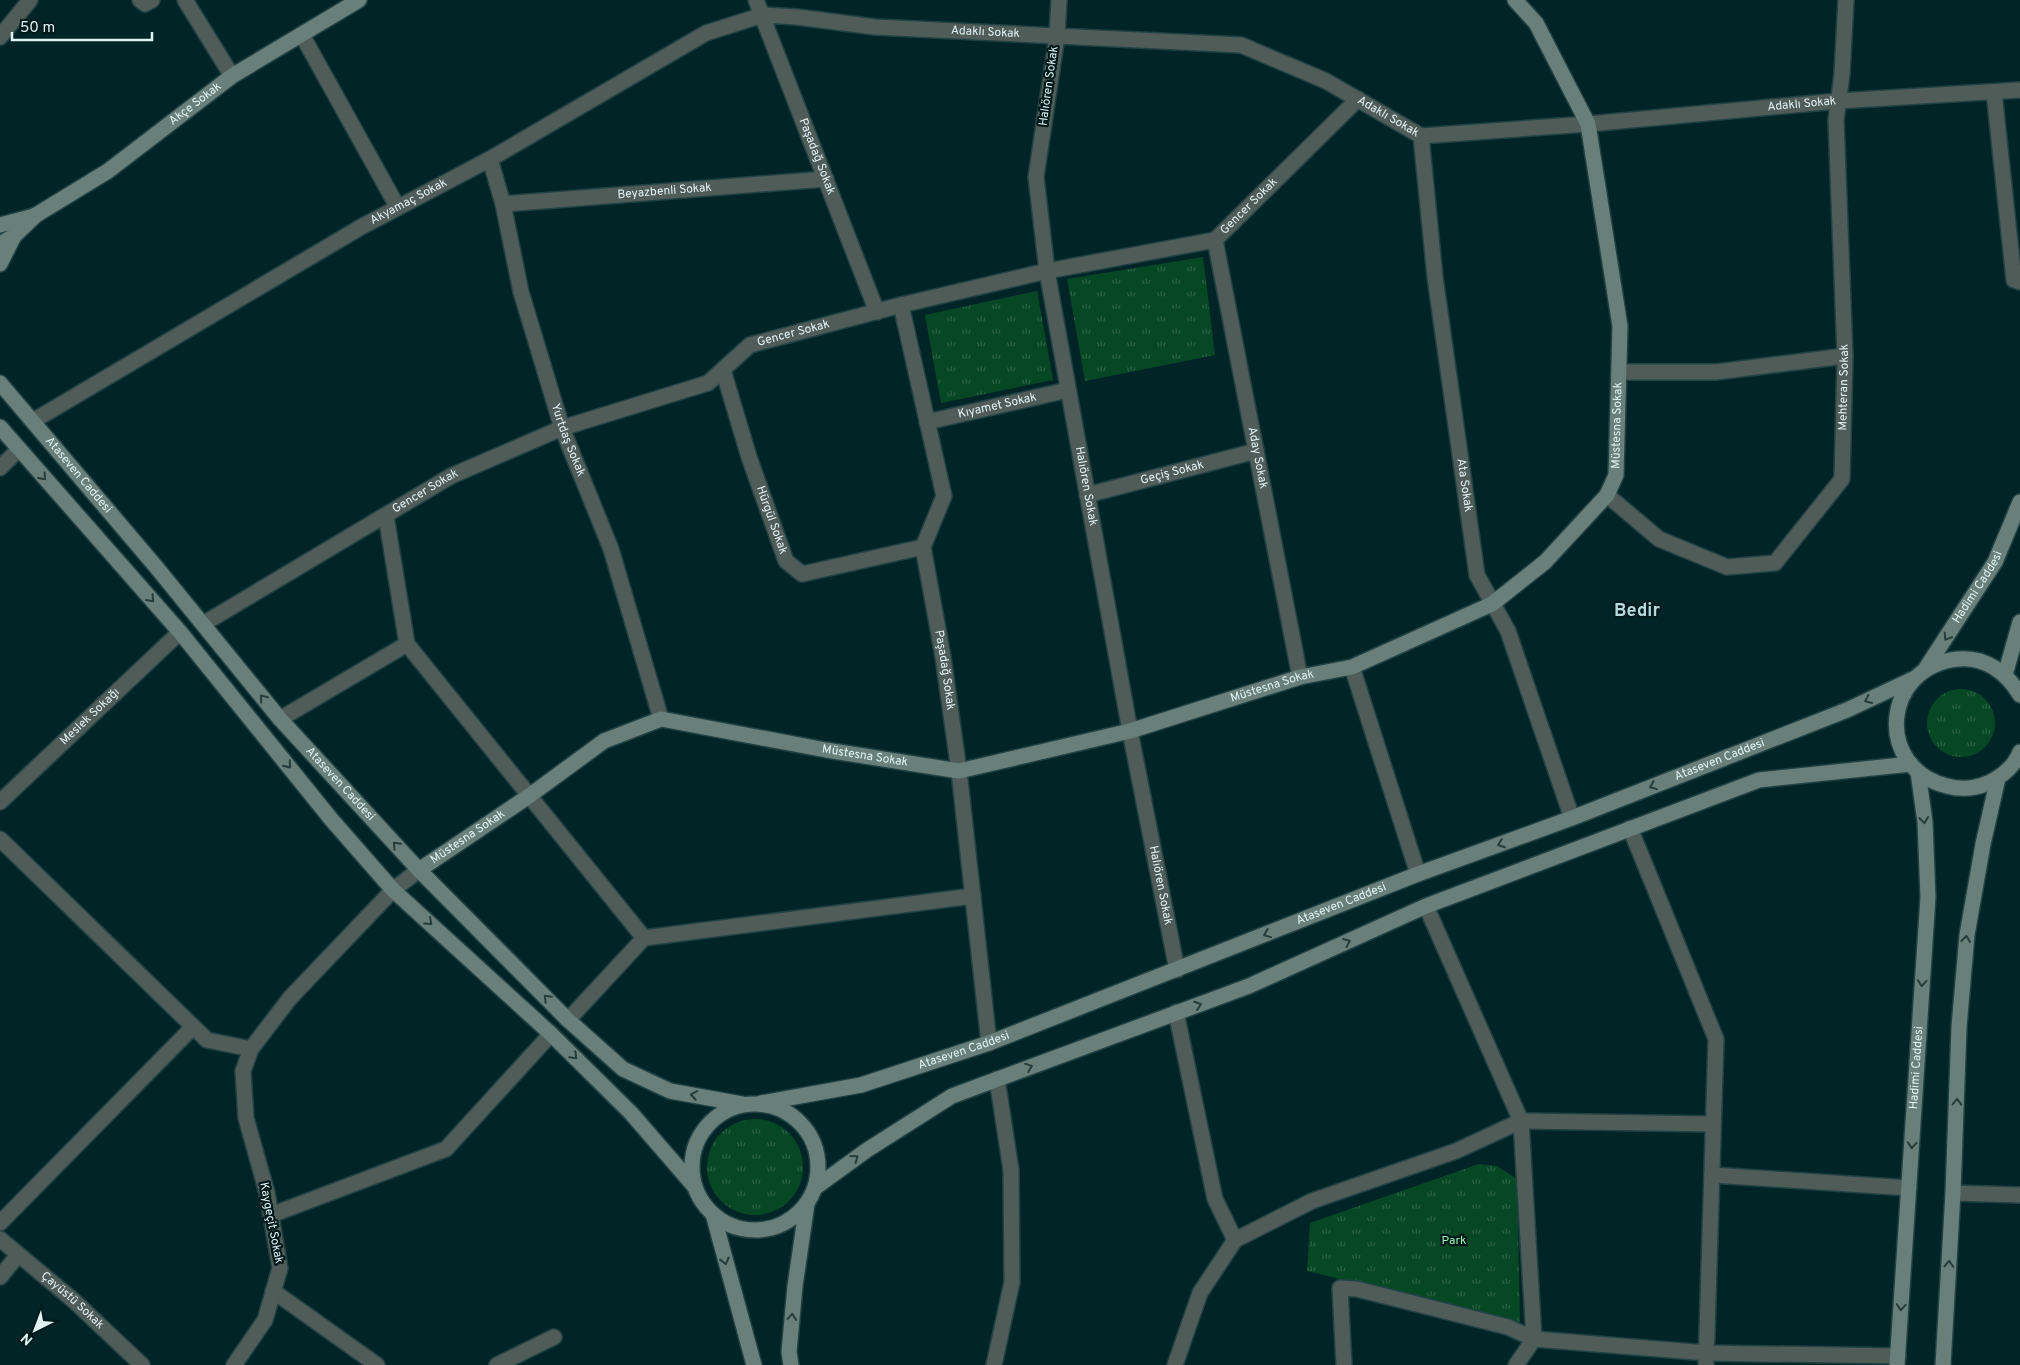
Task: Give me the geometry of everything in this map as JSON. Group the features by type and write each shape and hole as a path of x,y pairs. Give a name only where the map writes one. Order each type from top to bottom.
{"main road":[{"name":"Akçe Sokak","path":"0,244 14,236 36,215 108,171 232,76 359,0"},
{"name":"Müstesna Sokak","path":"419,870 529,796 604,741 661,719 826,750 959,771 1130,731 1300,677 1352,667 1492,604 1546,562 1607,495 1616,475 1620,326 1588,124 1536,23 1515,0"},
{"name":"Akçe Sokak","path":"0,225 36,215"},
{"path":"0,264 14,236"},
{"path":"0,375 3,387"},
{"name":"Ataseven Caddesi","path":"3,387 33,420 280,719 419,870 568,1020 624,1069 670,1091 742,1104"},
{"name":"Ataseven Caddesi","path":"0,427 18,450 180,632 392,890 551,1034 631,1114 695,1186"},
{"name":"Hadimi Caddesi","path":"1926,668 1995,562 2020,502"},
{"path":"2015,684 2020,622"},
{"path":"1913,679 1926,668 1943,660 1965,658 1986,663 2015,684"},
{"name":"Ataseven Caddesi","path":"761,1103 861,1085 989,1043 1418,874 1572,818 1847,710 1913,679"},
{"name":"Hadimi Caddesi","path":"1898,1360 1928,897 1925,822 1914,768 1901,748 1896,731 1897,712 1902,695 1913,679"},
{"path":"1943,1365 1953,1193 1959,1027 1967,935 1983,844 2009,771 2020,752"},
{"path":"816,1187 867,1150 952,1096 1249,986 1426,906 1759,780 1914,768 1936,784 1957,789 1978,787 2009,771"},
{"path":"761,1103 779,1108 796,1117 809,1132 817,1149 819,1168 816,1187 807,1204 792,1219 773,1228 751,1230 731,1225 713,1214 702,1201 695,1186 692,1170 693,1152 700,1136 710,1121 725,1110 742,1104 761,1103"},
{"path":"791,1365 789,1352 795,1286 807,1204"},
{"path":"713,1214 754,1365"}],"street":[{"path":"0,37 30,0"},
{"path":"140,0 145,4 152,0"},
{"path":"185,0 232,76"},
{"name":"Paşadağ Sokak","path":"756,0 877,312"},
{"name":"Halıören Sokak","path":"1059,0 1057,36 1036,177 1047,271 1130,731 1177,970"},
{"name":"Mehteran Sokak","path":"1607,495 1660,539 1727,567 1775,563 1842,479 1846,356 1836,120 1842,74 1846,0"},
{"name":"Akyamaç Sokak","path":"33,420 397,206 490,158 706,33 763,15 797,17"},
{"name":"Adaklı Sokak","path":"797,17 875,27 1241,45 1326,81 1421,136 1588,124 1838,101 2020,90"},
{"path":"302,35 397,206"},
{"path":"1994,92 2014,280 2020,282"},
{"name":"Gencer Sokak","path":"203,624 451,476 562,428 708,383 750,345 901,305 1047,271 1216,240 1358,99"},
{"name":"Ata Sokak","path":"1421,136 1435,277 1477,575 1508,631 1572,818"},
{"name":"Yurtdaş Sokak","path":"490,158 503,204 521,292 562,428 611,548 661,719"},
{"name":"Beyazbenli Sokak","path":"503,204 826,179"},
{"name":"Aday Sokak","path":"1216,240 1300,677"},
{"path":"901,305 944,496 923,547"},
{"path":"1620,372 1716,372 1846,356"},
{"name":"Hürgül Sokak","path":"723,370 749,457 786,561 802,574 923,547"},
{"name":"Kıyamet Sokak","path":"927,422 1068,390"},
{"path":"0,468 18,450"},
{"name":"Geçiş Sokak","path":"1087,495 1256,451"},
{"path":"386,516 407,644 644,938"},
{"name":"Paşadağ Sokak","path":"923,547 959,771 989,1043"},
{"name":"Meslek Sokağı","path":"0,802 180,632"},
{"path":"280,719 407,644"},
{"path":"1352,667 1418,874"},
{"path":"1630,828 1716,1039 1707,1359"},
{"path":"0,839 207,1040 250,1049 290,998 392,890 419,870"},
{"path":"568,1020 644,938 973,896"},
{"path":"1426,906 1521,1121 1534,1339 1516,1365"},
{"path":"1176,1012 1216,1199 1234,1240"},
{"path":"0,1224 193,1027"},
{"path":"271,1215 446,1149 551,1034"},
{"name":"Kaygeçit Sokak","path":"234,1365 265,1320 280,1268 267,1193 246,1118 243,1071 250,1049"},
{"path":"994,1365 1012,1282 1011,1170 997,1079"},
{"path":"1175,1365 1200,1294 1234,1240 1312,1200 1456,1150 1521,1121 1713,1124"},
{"path":"1712,1175 1909,1188"},
{"path":"1953,1193 2020,1195"},
{"name":"Çayüstü Sokak","path":"0,1240 73,1300 142,1365"},
{"path":"0,1277 18,1255"},
{"path":"1344,1365 1340,1288 1357,1289 1508,1327 1534,1339 1707,1359 1898,1360"},
{"path":"273,1291 377,1365"},
{"path":"497,1365 554,1337"}],"green space":[{"path":"1203,257 1215,355 1085,381 1067,279"},
{"path":"1037,291 1053,380 941,403 925,315"},
{"path":"1961,689 1974,692 1985,699 1992,710 1995,723 1992,736 1985,747 1974,754 1961,757 1948,754 1937,747 1930,736 1927,723 1930,710 1937,699 1948,692"},
{"path":"746,1119 764,1119 782,1127 795,1140 803,1158 800,1186 782,1207 764,1215 746,1215 728,1207 715,1194 707,1176 707,1158 715,1140 728,1127"},
{"name":"Park","path":"1479,1164 1497,1166 1517,1179 1520,1323 1307,1271 1310,1223"}],"district":[{"name":"Bedir","path":"1637,611"}]}
